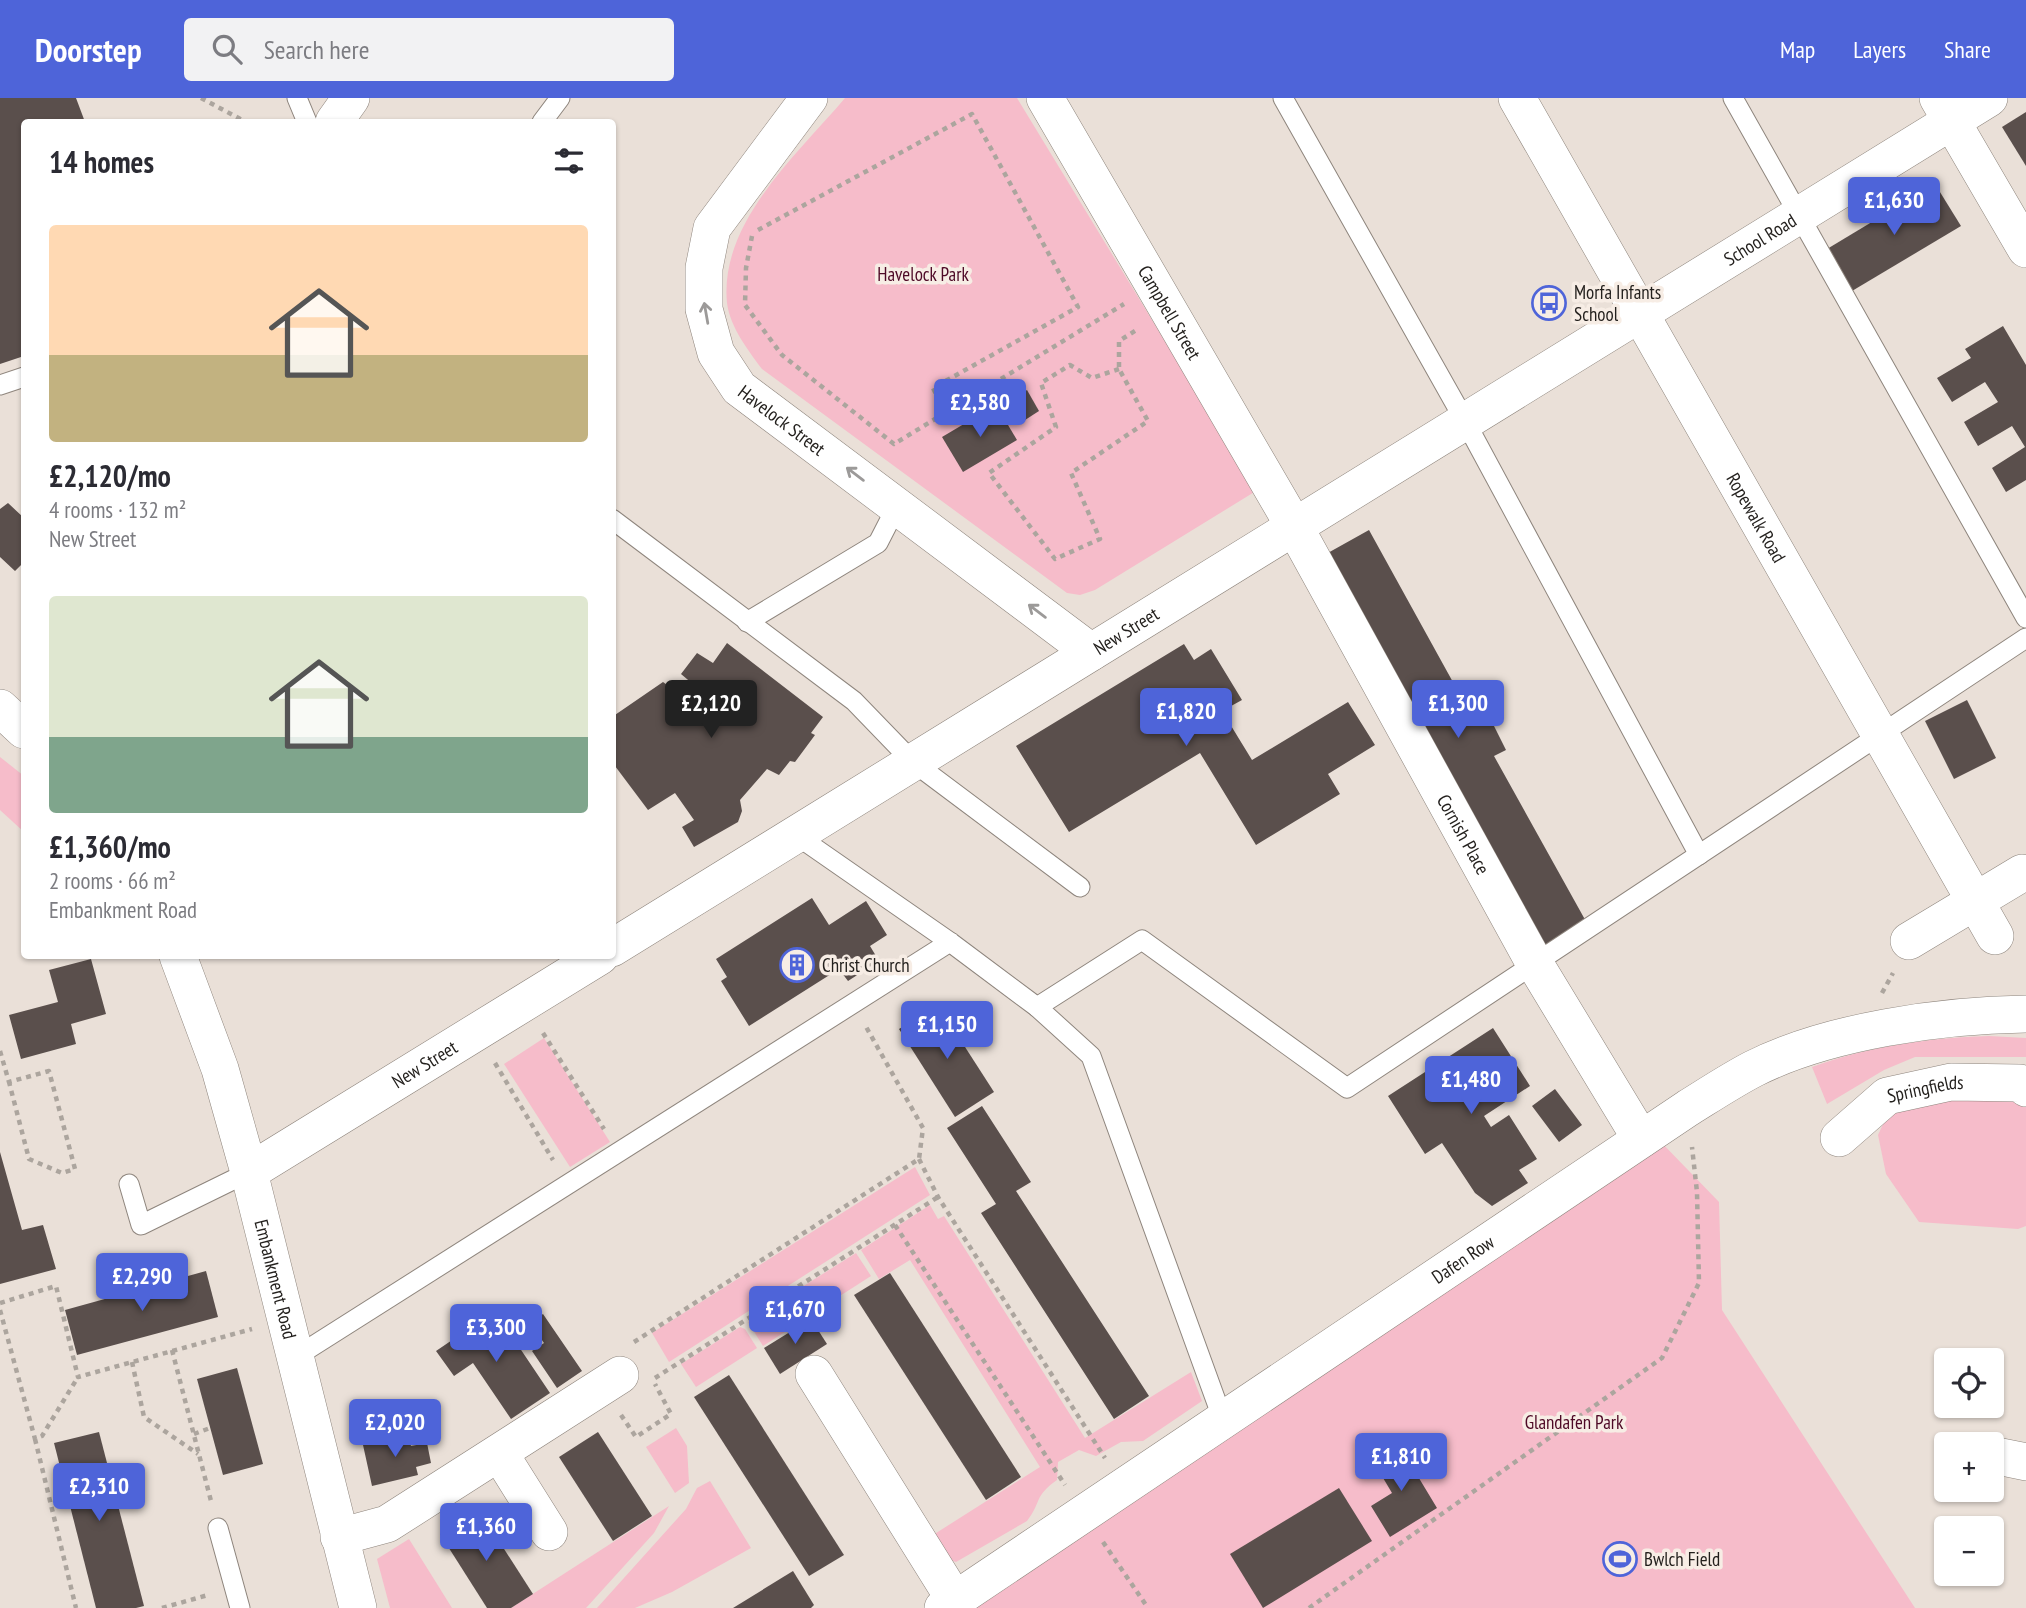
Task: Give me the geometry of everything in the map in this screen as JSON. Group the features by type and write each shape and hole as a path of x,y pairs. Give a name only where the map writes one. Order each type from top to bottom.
{"street":[{"path":"336,119 351,98"},
{"name":"Havelock Street","path":"809,98 712,228 704,268 704,309 716,353 740,388 1091,652"},
{"name":"Campbell Street","path":"1045,98 1294,526"},
{"name":"Ropewalk Road","path":"1517,98 1995,936"},
{"name":"School Road","path":"1639,314 1796,216 1945,110 1989,98"},
{"path":"1945,110 2026,249"},
{"name":"New Street","path":"616,946 1639,314"},
{"name":"Cornish Place","path":"1294,526 1535,964 1641,1139"},
{"path":"1909,941 2022,873"},
{"name":"Embankment Road","path":"179,959 220,1069 249,1172 358,1608"},
{"name":"New Street","path":"249,1172 595,959"},
{"name":"Dafen Row","path":"949,1604 1641,1139 1754,1069 1835,1038 1972,1014 2026,1014"},
{"name":"Springfields","path":"1839,1138 1886,1096 1951,1082 2020,1083 2026,1088"},
{"path":"814,1374 949,1604"},
{"path":"339,1537 387,1524 622,1376"},
{"path":"500,1454 549,1532"},
{"path":"2004,1457 2026,1462"}],"lane":[{"path":"297,98 306,119"},
{"path":"544,119 560,98"},
{"path":"1283,98 1465,421 1699,855"},
{"path":"1732,98 1796,216 2026,618"},
{"path":"0,385 21,378"},
{"path":"747,622 878,543 897,506"},
{"path":"616,522 854,701 914,762 1080,887"},
{"path":"1037,1007 1142,940 1347,1088 2026,638"},
{"path":"796,835 950,942 1037,1007 1091,1056 1223,1420"},
{"path":"294,1358 950,942"},
{"path":"129,1184 141,1225 249,1172"},
{"path":"218,1528 240,1608"}],"path":[{"path":"201,98 240,119"},
{"path":"952,408 942,390 935,391 933,388 1077,307 972,114 753,233 746,268 745,305 782,355 894,444 952,408 1161,297"},
{"path":"1119,369 1091,378 1070,365 1041,383 1056,427 989,473 1055,559 1100,539 1071,473 1148,421 1119,369 1119,341 1161,297"},
{"path":"524,1002 618,1152"},
{"path":"853,1003 923,1128 919,1159 937,1197 1124,1487"},
{"path":"477,1032 568,1185"},
{"path":"0,1051 29,1159 62,1173 75,1169 49,1071 9,1082"},
{"path":"1309,1608 1662,1358 1699,1283 1697,1192 1688,1108"},
{"path":"919,1159 622,1376 636,1437 671,1414 652,1380 937,1197"},
{"path":"895,1225 1147,1608"},
{"path":"0,1303 56,1286 78,1377"},
{"path":"0,1310 76,1608"},
{"path":"35,1440 42,1436 78,1377 284,1320"},
{"path":"172,1350 218,1528"},
{"path":"132,1362 144,1417 199,1454"},
{"path":"194,1434 210,1429"},
{"path":"162,1608 234,1587"}],"green space":[{"name":"Havelock Park","path":"845,98 1017,98 1256,491 1095,590 1080,595 1067,593 762,369 740,338 727,303 728,273 735,245 748,217 765,191"},
{"path":"0,757 21,774 21,829 0,810"},
{"path":"1989,1036 2026,1038 2026,1057 1915,1057 1884,1070 1827,1104 1812,1067 1899,1044"},
{"path":"544,1038 610,1142 570,1167 504,1064"},
{"path":"2026,1097 2026,1226 2018,1229 1919,1222 1886,1174 1878,1135 1890,1109 1916,1100"},
{"name":"Glandafen Park","path":"1658,1139 1719,1202 1722,1310 1915,1608 956,1608"},
{"path":"915,1167 930,1195 669,1362 652,1333"},
{"path":"930,1205 938,1219 944,1216 1085,1438 1191,1372 1202,1401 1143,1441 1121,1442 1096,1456 1079,1450 1058,1462 1057,1480 1041,1495 1027,1521 956,1562 950,1560 933,1535 1040,1467 910,1260 879,1279 861,1250"},
{"path":"856,1253 871,1276 818,1310 802,1287"},
{"path":"797,1291 813,1314 763,1346 748,1322"},
{"path":"740,1327 745,1329 757,1348 696,1387 681,1364"},
{"path":"676,1428 687,1446 689,1483 675,1493 646,1447"},
{"path":"710,1481 751,1548 672,1592 635,1608 597,1608 686,1509 697,1488"},
{"path":"669,1506 654,1533 586,1608 511,1608"},
{"path":"409,1539 452,1608 390,1608 377,1559"}],"building":[{"path":"0,98 76,98 84,119 21,119 21,357 0,364"},
{"path":"2026,112 2026,166 2002,127"},
{"path":"1935,184 1961,226 1852,291 1827,249"},
{"path":"2003,326 2026,365 2026,480 2006,492 1992,468 2025,447 2012,426 1978,446 1964,422 1998,402 1985,382 1952,402 1937,378 1971,358 1965,349"},
{"path":"1027,390 1039,411 1025,420 1012,400"},
{"path":"996,405 1017,440 963,472 942,437"},
{"path":"8,503 21,515 21,565 15,571 0,557 0,509"},
{"path":"1369,530 1470,713 1484,706 1506,750 1494,756 1588,925 1547,953 1326,554"},
{"path":"727,643 823,717 811,733 815,735 795,762 790,761 779,775 767,769 740,800 742,811 738,822 694,847 682,827 694,820 675,793 648,810 616,767 616,714 663,682 685,698 694,685 681,674 697,653 713,663"},
{"path":"1184,644 1194,660 1211,649 1242,700 1222,711 1252,760 1348,702 1375,745 1328,774 1340,794 1256,845 1200,753 1069,832 1016,746"},
{"path":"1967,700 1996,758 1954,779 1925,721"},
{"name":"Christ Church","path":"812,898 829,925 866,901 887,935 870,946 879,961 848,981 839,969 749,1026 721,981 727,977 716,959"},
{"path":"91,959 106,1014 71,1024 76,1044 21,1059 9,1015 58,1002 49,970"},
{"path":"938,1005 994,1092 955,1117 899,1029"},
{"path":"1493,1028 1530,1086 1484,1116 1491,1127 1509,1115 1537,1159 1519,1170 1528,1183 1492,1206 1475,1193 1442,1143 1425,1154 1388,1096"},
{"path":"1555,1089 1582,1125 1559,1142 1532,1106"},
{"path":"982,1106 1031,1182 1016,1191 1149,1396 1114,1419 981,1213 996,1204 947,1128"},
{"path":"0,1152 22,1230 43,1225 56,1269 0,1284"},
{"path":"206,1271 218,1317 77,1355 65,1310"},
{"path":"890,1273 1021,1477 986,1500 854,1295"},
{"path":"495,1311 550,1393 511,1419 473,1363 454,1376 436,1351"},
{"path":"543,1314 582,1371 557,1388 532,1351 544,1343 530,1323"},
{"path":"811,1319 827,1344 780,1374 764,1348"},
{"path":"237,1368 263,1464 223,1475 197,1379"},
{"path":"729,1375 844,1555 809,1576 694,1397"},
{"path":"99,1432 144,1606 136,1608 96,1608 54,1443"},
{"path":"598,1432 652,1516 613,1541 559,1457"},
{"path":"408,1434 411,1446 427,1443 431,1463 416,1467 418,1475 372,1486 363,1445"},
{"path":"1399,1445 1437,1508 1390,1537 1371,1506 1392,1493 1373,1461"},
{"path":"1339,1488 1372,1541 1263,1608 1230,1554"},
{"path":"479,1510 533,1594 511,1608 487,1608 440,1534"},
{"path":"793,1571 814,1605 811,1608 733,1608"}],"place":[{"name":"Morfa Infants School","path":"1549,303"},
{"name":"Christ Church","path":"797,965"},
{"name":"Bwlch Field","path":"1620,1559"}]}
